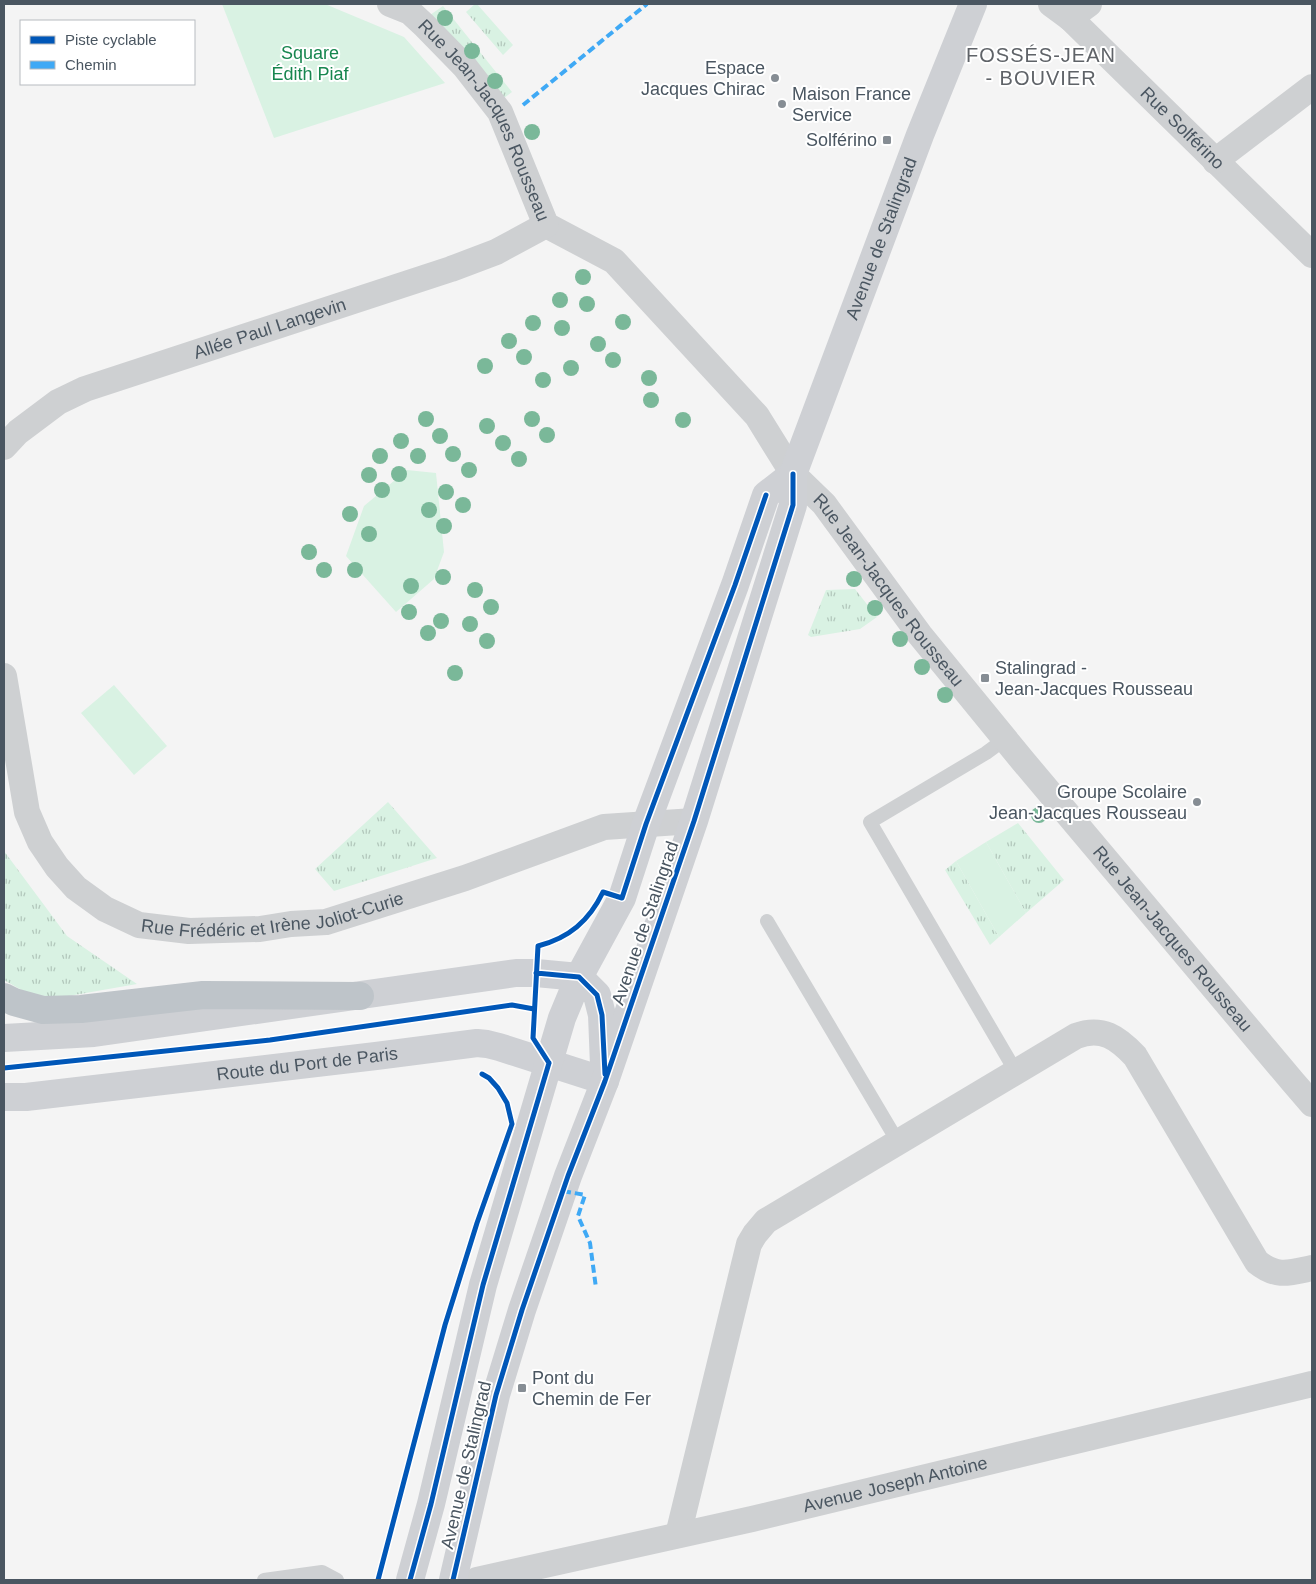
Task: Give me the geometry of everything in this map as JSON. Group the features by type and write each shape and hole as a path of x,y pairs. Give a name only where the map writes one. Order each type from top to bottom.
{"highway":[{"path":"4,997 14,1002 43,1010 81,1009 203,995 360,996"}],"main road":[{"name":"Avenue de Stalingrad","path":"453,1580 496,1395 522,1310 568,1176 605,1081 694,822 793,505 793,474 920,135 973,4"},
{"name":"Avenue de Stalingrad","path":"410,1580 431,1504 483,1285 562,1018 579,977 622,898 646,824 735,585 766,494 793,474"},
{"path":"4,1038 94,1033 516,973 536,973 579,977 597,995 602,1015 605,1081"},
{"name":"Route du Port de Paris","path":"4,1097 26,1097 477,1043 487,1044 605,1081"}],"street":[{"name":"Rue Jean-Jacques Rousseau","path":"390,4 410,12 424,25 465,66 500,112 546,225 614,261 757,416 793,474 824,504 920,634 1005,739 1312,1104"},
{"name":"Rue Solférino","path":"1070,9 1215,161 1312,255"},
{"path":"1215,161 1312,87"},
{"name":"Allée Paul Langevin","path":"4,447 18,432 58,402 85,389 452,269 496,252 546,225"},
{"name":"Rue Frédéric et Irène Joliot-Curie","path":"4,676 10,748 27,812 40,842 57,867 76,888 104,908 139,925 189,931 251,929 326,922 465,878 604,826 694,822"},
{"path":"678,1535 749,1244 766,1221 1064,1043 1084,1033 1092,1031 1104,1033 1115,1038 1126,1047 1140,1064 1257,1262 1272,1272 1282,1274 1312,1268"},
{"name":"Avenue Joseph Antoine","path":"477,1580 752,1519 1312,1384"}],"lane":[{"path":"1005,739 986,753 870,822 1016,1072"},
{"path":"767,921 898,1142"},
{"path":"264,1580 322,1572 337,1580"}],"green space":[{"name":"Square Édith Piaf","path":"222,4 325,4 404,37 445,83 274,138"},
{"path":"475,4 513,45 503,55 466,12"},
{"path":"443,6 512,92 500,101 430,15"},
{"path":"407,470 436,473 444,552 434,579 396,612 346,556 364,506"},
{"path":"855,589 877,617 860,629 811,637 808,635 826,590"},
{"path":"114,685 167,746 134,775 81,713"},
{"path":"388,802 437,858 334,891 315,869"},
{"path":"1018,823 1064,880 1026,913 986,842"},
{"path":"986,842 1026,913 999,937 956,861"},
{"path":"4,851 67,936 137,984 63,997 30,995 4,980"},
{"path":"956,861 999,937 990,945 945,870"}],"marked path":[{"path":"523,105 647,4"},
{"path":"563,1191 585,1195 578,1216 590,1243 596,1288"}],"cycle path":[{"path":"453,1580 496,1395 522,1310 568,1176 605,1081 694,821 793,505 793,474"},
{"path":"549,1063 533,1038 538,946 549,943 577,927 591,912 603,892 622,898 646,824 735,585 766,495"},
{"path":"536,973 579,977 597,995 602,1015 605,1074"},
{"path":"4,1068 270,1040 512,1005 534,1009"},
{"path":"410,1580 431,1504 483,1285 549,1063"},
{"path":"378,1580 445,1325 477,1223 512,1124 507,1103 498,1088 489,1078 482,1074"}],"place":[{"name":"Espace Jacques Chirac","path":"775,78"},
{"name":"Maison France Service","path":"782,104"},
{"name":"Solférino","path":"887,140"},
{"name":"Stalingrad - Jean-Jacques Rousseau","path":"985,678"},
{"name":"Groupe Scolaire Jean-Jacques Rousseau","path":"1197,802"},
{"name":"Pont du Chemin de Fer","path":"522,1388"}],"district":[{"name":"FOSSÉS-JEAN - BOUVIER","path":"1041,66"}]}
